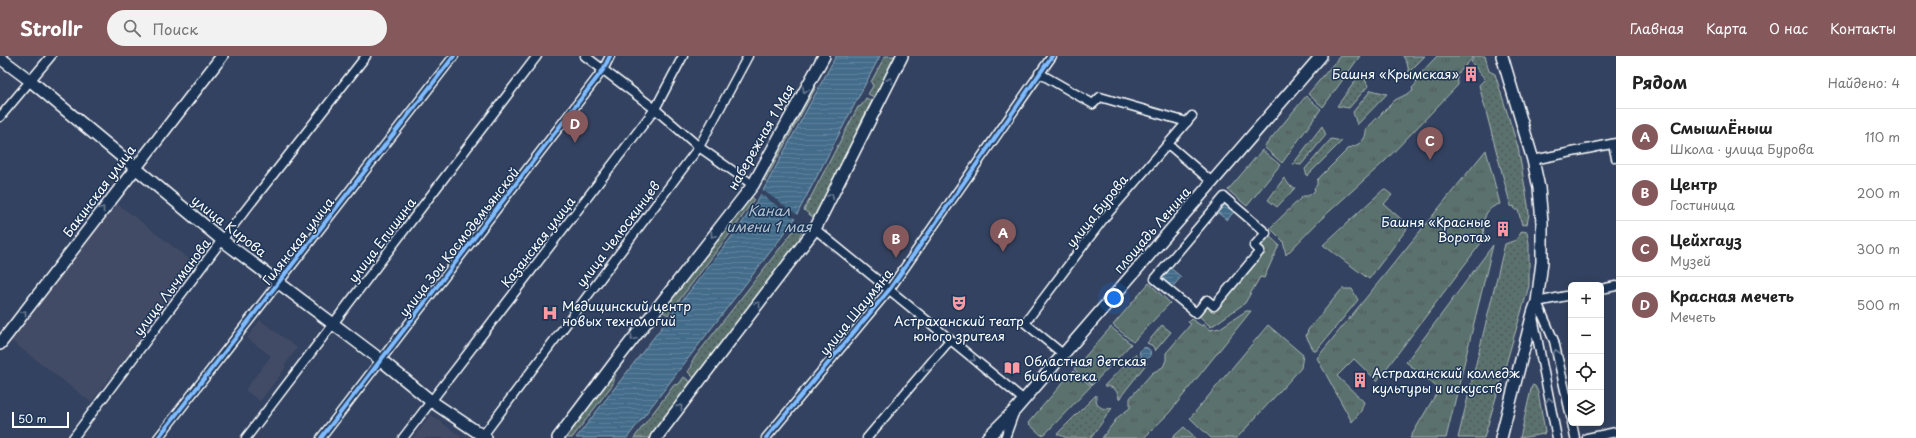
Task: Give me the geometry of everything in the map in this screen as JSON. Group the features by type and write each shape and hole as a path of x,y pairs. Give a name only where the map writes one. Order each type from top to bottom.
{"main road":[{"name":"Бакинская улица","path":"0,344 134,168 222,56"},
{"name":"набережная 1 Мая","path":"558,438 633,338 753,185 824,56"},
{"path":"656,438 815,229 902,56"},
{"name":"площадь Ленина","path":"987,438 1024,400 1321,56"},
{"path":"1500,438 1533,314 1538,302 1542,262 1542,222 1539,188 1533,160 1502,56"},
{"name":"улица Кирова","path":"0,58 32,82 222,240 381,360 431,401 483,437"}],"street":[{"path":"0,117 32,82 51,56"},
{"name":"улица Лычманова","path":"73,438 222,240 366,56"},
{"name":"Гилянская улица","path":"158,438 454,56"},
{"name":"улица Епишина","path":"246,438 537,56"},
{"path":"585,56 655,109 699,147 753,185"},
{"name":"улица Зои Космодемьянской","path":"321,438 603,70 610,56"},
{"name":"Казанская улица","path":"402,438 655,109 683,56"},
{"name":"улица Челюскинцев","path":"483,437 699,147 748,56"},
{"name":"улица Шаумяна","path":"766,438 889,290 1052,56"},
{"name":"улица Бурова","path":"1039,74 1093,104 1100,97 1189,119 1104,218 1025,323 1063,354"},
{"path":"1168,144 1212,182"},
{"path":"1533,160 1615,144 1616,158"},
{"path":"1224,198 1266,233 1254,246 1260,251 1214,306 1207,300 1196,313 1155,279 1224,198"},
{"path":"815,229 1024,400"},
{"path":"1604,288 1616,286"},
{"path":"1568,296 1538,302 1554,341 1568,404"},
{"path":"1533,314 1557,438"},
{"path":"867,438 950,340"},
{"path":"1005,438 1016,409"},
{"path":"1573,426 1575,438"},
{"path":"1587,438 1616,432"}],"shaded area":[{"path":"115,202 197,265 91,402 9,339"},
{"path":"260,320 297,348 284,366 286,367 260,401 245,390 271,356 247,338"},
{"path":"431,415 449,428 462,438 413,438"}],"green space":[{"path":"885,56 895,56 874,97 868,94 873,86 871,82"},
{"path":"1340,56 1360,56 1323,107 1308,94"},
{"path":"1403,56 1425,56 1409,72 1407,63"},
{"path":"1437,56 1474,56 1457,75 1458,85 1385,161 1320,220 1286,255 1283,241 1270,228 1303,196 1308,196 1315,191 1314,188 1317,185 1317,180 1349,148 1362,142 1366,129 1395,100 1413,91 1412,88 1416,84 1417,77"},
{"path":"1475,56 1485,56 1489,71 1495,74 1518,147 1528,205 1529,214 1527,224 1522,225 1518,210 1515,210 1514,206 1511,207 1479,85 1485,79 1471,62"},
{"path":"1362,72 1368,86 1349,108 1337,106"},
{"path":"815,78 818,79 815,85 816,87 765,181 760,178"},
{"path":"1371,90 1387,94 1357,125 1353,112"},
{"path":"1306,96 1321,109 1282,163 1264,147"},
{"path":"866,98 872,101 857,129 859,136 815,219 804,210 858,107 861,106"},
{"path":"1322,126 1326,135 1301,165 1293,164"},
{"path":"1331,139 1342,141 1307,176 1305,169"},
{"path":"1262,150 1280,165 1247,206 1228,190"},
{"path":"1486,150 1500,204 1490,209 1485,217 1484,239 1377,381 1354,359 1337,376 1364,402 1361,411 1352,422 1317,358"},
{"path":"1284,178 1290,186 1295,188 1277,207 1268,200"},
{"path":"1384,189 1392,195 1384,204 1409,226 1369,279 1323,245"},
{"path":"749,196 754,199 738,223 668,315 663,312 662,308"},
{"path":"798,225 803,229 799,238 801,240 695,379 688,372 692,366 692,361"},
{"path":"1522,231 1527,232 1529,243 1529,286 1484,438 1458,438 1505,244 1516,240"},
{"path":"1266,233 1279,245 1264,278 1260,277 1245,303 1211,327 1196,313 1207,300 1214,306 1260,251 1254,246"},
{"path":"1493,245 1446,438 1410,438 1439,389 1406,362"},
{"path":"1149,283 1170,303 1133,342 1113,325"},
{"path":"1342,289 1352,289 1358,300 1316,351 1314,351 1306,336 1308,330"},
{"path":"1246,311 1251,311 1169,413 1144,438 1102,438 1118,417 1130,408 1130,398 1152,373 1163,367 1166,360 1166,353 1191,324 1188,322 1191,319 1202,326 1203,324 1210,330 1220,328"},
{"path":"1162,325 1171,332 1155,351 1153,346 1147,343"},
{"path":"1268,325 1303,355 1301,368 1237,438 1211,438 1190,418"},
{"path":"1111,327 1131,344 1092,385 1074,369"},
{"path":"1135,354 1138,360 1147,363 1119,399 1118,393 1114,389 1104,386"},
{"path":"1073,371 1091,386 1045,434 1041,435 1028,423"},
{"path":"613,373 616,375 613,379 613,384 572,438 563,438"},
{"path":"684,377 692,383 650,438 634,438 674,385 679,384"},
{"path":"1532,385 1535,386 1538,392 1545,431 1544,434 1520,438"},
{"path":"1096,395 1098,405 1100,407 1105,409 1112,408 1091,438 1067,438 1057,434"},
{"path":"1184,427 1196,438 1172,438"}],"water":[{"name":"Канал имени 1 мая","path":"836,56 880,56 794,220 627,438 576,438 740,226 760,196"},
{"path":"1224,197 1237,208 1227,220 1214,210"},
{"path":"1167,265 1181,277 1169,291 1155,279"},
{"path":"1145,347 1149,349 1151,353 1149,357 1145,359 1141,357 1139,353 1141,349"}],"pier":[{"path":"761,189 798,215 796,219 759,193"}],"cycle path":[{"path":"158,438 454,56"},
{"path":"321,438 603,70 610,56"},
{"path":"766,438 889,290 1052,56"}],"place":[{"name":"Башня «Крымская»","path":"1471,74"},
{"name":"Красная мечеть","path":"575,143"},
{"name":"Цейхгауз","path":"1430,160"},
{"name":"Башня «Красные Ворота»","path":"1503,229"},
{"name":"СмышлЁныш","path":"1003,252"},
{"name":"Центр","path":"896,258"},
{"name":"Астраханский театр юного зрителя","path":"959,303"},
{"name":"Медицинский центр новых технологий","path":"550,313"},
{"name":"Областная детская библиотека","path":"1012,368"},
{"name":"Астраханский колледж культуры и искусств","path":"1360,380"}]}
